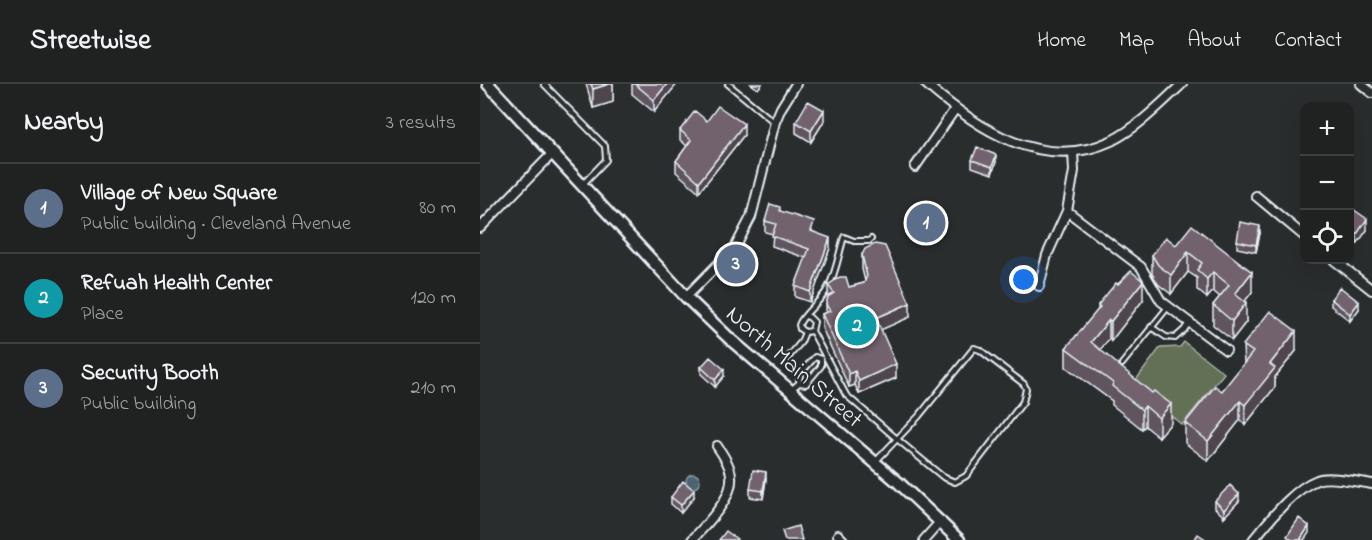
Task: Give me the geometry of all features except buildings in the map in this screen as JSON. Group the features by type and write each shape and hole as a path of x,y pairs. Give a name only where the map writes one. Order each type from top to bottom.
{"main road":[{"name":"North Main Street","path":"492,86 552,154 686,297 731,340 795,387 959,540"}],"street":[{"path":"686,297 736,246 751,217 775,122 796,84"},
{"path":"926,84 955,109 1000,137 1023,146 1056,153 1073,152 1111,141 1151,113 1182,84"},
{"path":"1361,84 1371,91"},
{"path":"915,167 955,109"},
{"path":"1039,286 1047,255 1067,211 1074,171 1073,152"},
{"path":"480,228 552,154"},
{"path":"1256,196 1300,232"},
{"path":"1067,211 1141,267 1161,301 1226,350"},
{"path":"1339,264 1372,290"},
{"path":"692,540 722,504 730,486 730,468 717,446"},
{"path":"1253,540 1299,491 1318,479 1372,484"},
{"path":"924,540 941,521"}],"lane":[{"path":"544,84 605,146 606,160 581,185"},
{"path":"728,84 775,122"},
{"path":"812,331 805,332 800,329 799,325 828,288 844,237 854,241 871,239"},
{"path":"1122,364 1168,306"},
{"path":"804,316 814,322 812,331 823,357 846,395 897,439 943,477 955,482 962,480 1023,402 1026,389 1024,384 980,350 974,348 919,416 897,439 875,462"},
{"path":"1151,327 1166,337 1175,338 1189,322"},
{"path":"787,359 801,342 805,332"},
{"path":"795,387 800,374 815,357 823,357"},
{"path":"795,387 806,384 821,366 823,357"}],"green space":[{"path":"1184,342 1224,373 1182,425 1133,384 1160,348 1180,347"}],"water":[{"path":"693,474 698,476 700,481 698,486 693,488 688,486 686,481 688,476"}],"place":[{"name":"Village of New Square","path":"926,223"},
{"name":"Security Booth","path":"736,264"},
{"name":"Refuah Health Center","path":"857,326"}]}
